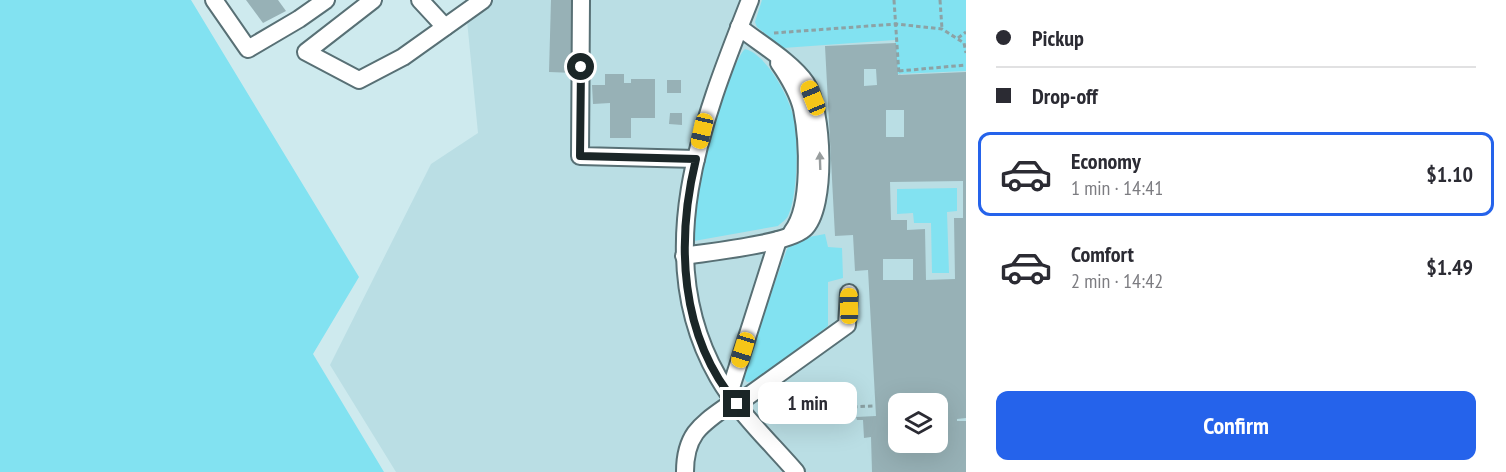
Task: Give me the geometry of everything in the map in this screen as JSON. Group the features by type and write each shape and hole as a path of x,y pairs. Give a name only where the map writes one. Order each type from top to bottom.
{"street":[{"path":"214,0 248,49 326,0"},
{"path":"373,0 306,52 359,80 403,57 483,0"},
{"path":"420,0 445,27"},
{"path":"581,0 580,156 696,159"},
{"path":"750,0 744,31 715,88 696,159 686,213 684,256 690,304 702,343 734,400 796,472"},
{"path":"684,256 787,237 794,230 802,210 807,182 801,108 791,82 771,52 744,31"},
{"path":"734,400 778,240"},
{"path":"685,472 685,454 692,436 706,421 847,325 849,293"}],"path":[{"path":"894,0 899,73 966,65"},
{"path":"940,0 942,29"},
{"path":"744,31 896,24 942,29 964,43 966,53"},
{"path":"957,39 966,32"},
{"path":"793,409 875,406"}],"shaded area":[{"path":"0,0 191,0 359,277 313,354 384,472 0,472"},
{"path":"465,0 966,0 966,472 396,472 330,365 431,164 478,133"},
{"path":"762,0 966,0 966,71 897,74 895,40 783,48 757,27 755,22"},
{"path":"745,49 761,59 775,76 793,115 796,166 791,207 787,217 778,226 694,241 695,204 703,167 724,96 739,58"},
{"path":"957,188 957,211 947,212 949,273 932,273 931,223 914,223 913,213 897,214 897,189"},
{"path":"825,234 828,247 842,248 843,278 828,282 828,326 754,381 747,382 743,377 744,368 787,249 799,240"}],"building":[{"path":"246,0 278,0 286,11 263,23"},
{"path":"551,0 576,0 575,73 549,72"},
{"path":"896,43 898,75 966,72 966,418 957,419 957,421 966,421 966,472 872,472 871,437 864,438 863,420 857,420 856,417 876,416 868,270 855,271 853,235 835,236 825,46","holes":["864,69 876,69 877,85 864,86","886,110 904,110 904,137 886,137","963,181 963,218 954,218 955,279 926,280 925,229 907,230 907,220 891,220 890,182","883,259 913,259 913,280 883,280"]},
{"path":"605,74 624,74 624,83 631,83 631,79 655,79 655,118 631,118 631,138 610,138 610,103 593,104 592,85 605,85"},
{"path":"667,80 681,80 681,93 667,93"},
{"path":"670,113 682,113 682,125 669,124"}],"route":[{"path":"581,67 580,156 696,159 684,227 686,284 692,314 702,343 718,376 737,404"}]}
